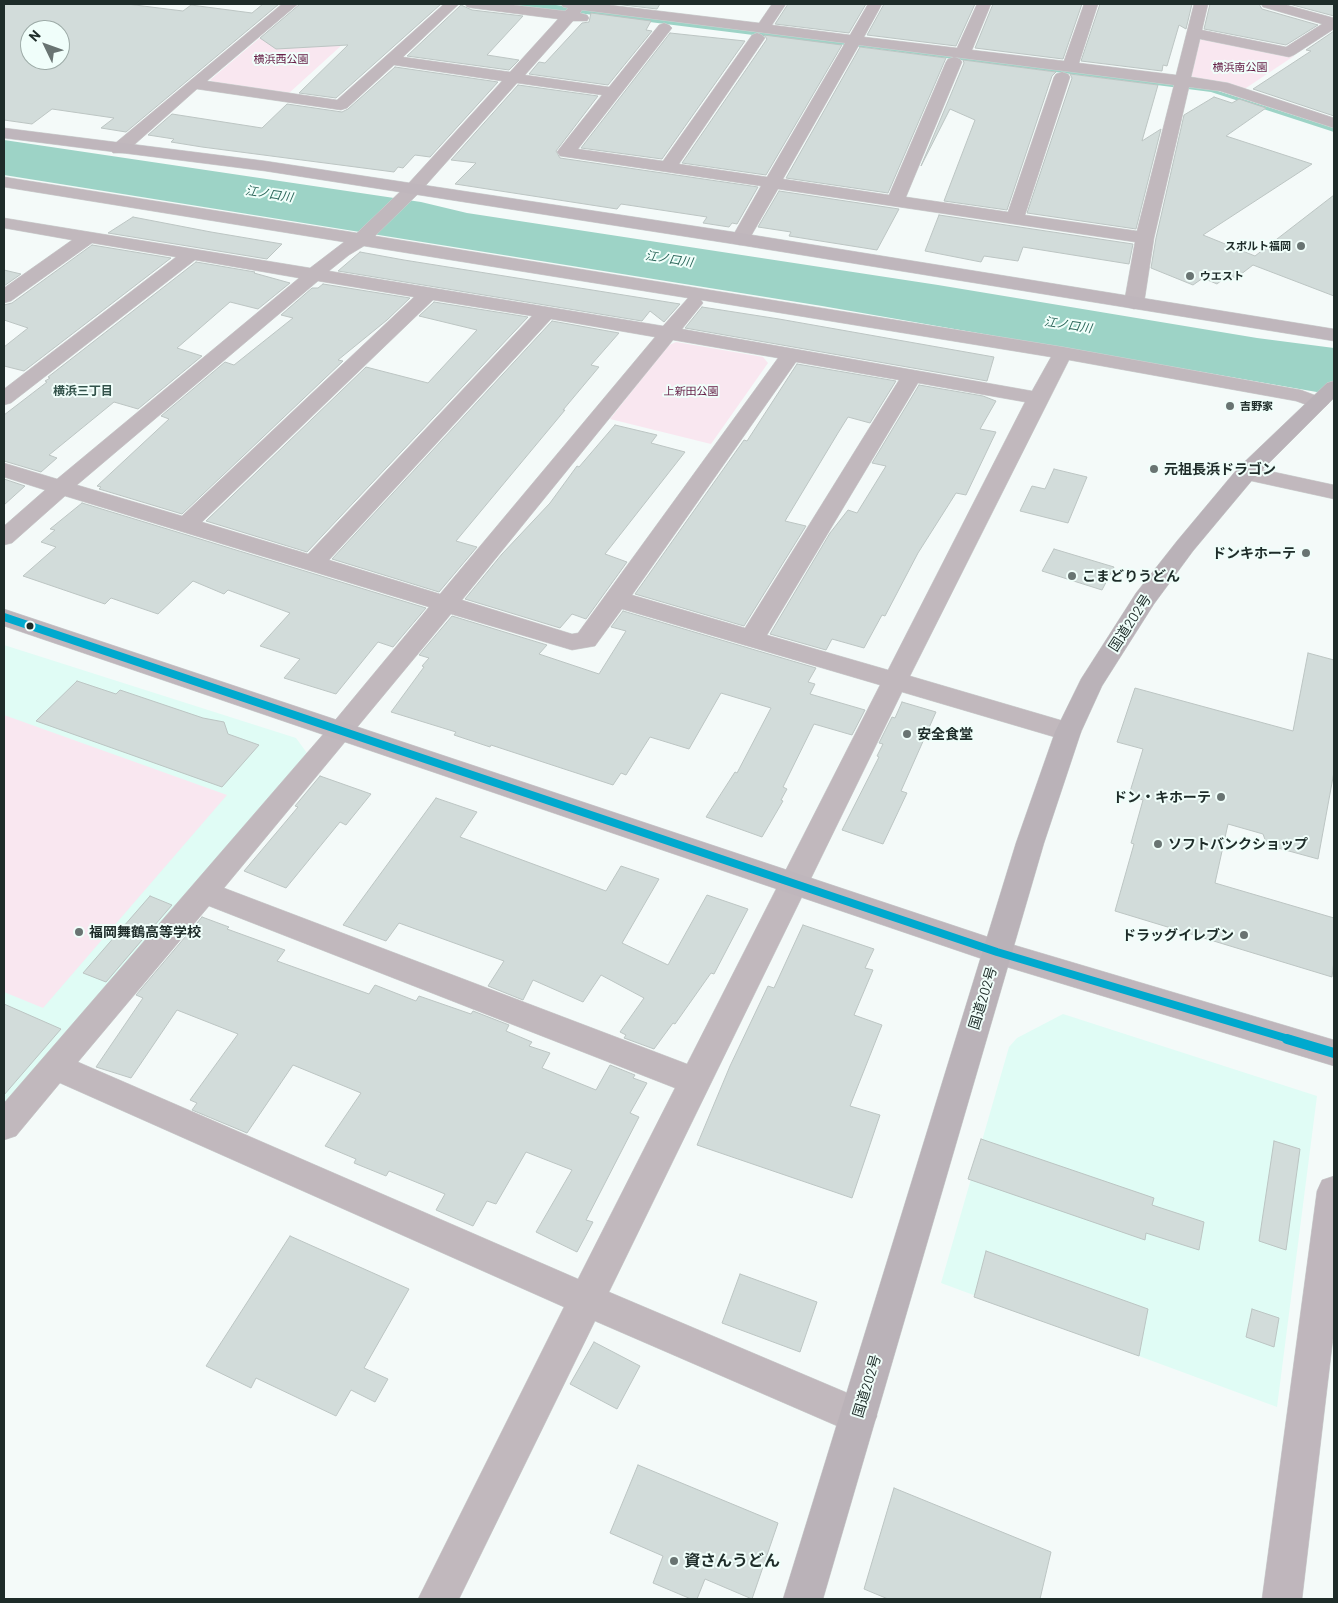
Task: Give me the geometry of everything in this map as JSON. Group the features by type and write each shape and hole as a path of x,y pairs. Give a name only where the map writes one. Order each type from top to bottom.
{"highway":[{"name":"国道202号","path":"803,1599 1030,843 1068,732 1090,685 1145,599 1184,546 1246,473 1326,396"}],"street":[{"path":"119,149 291,4"},
{"path":"194,84 341,105 452,4"},
{"path":"472,4 574,7 669,22 1066,72 1182,86 1222,86 1334,123"},
{"path":"683,4 566,152 1145,238"},
{"path":"668,167 779,4"},
{"path":"740,239 774,183 875,4"},
{"path":"896,201 958,58 984,4"},
{"path":"1015,218 1091,4"},
{"path":"1134,303 1145,238 1201,4"},
{"path":"1268,4 1334,23"},
{"path":"4,538 61,487 312,276 342,251 361,240 413,189 514,78 574,7"},
{"path":"1194,33 1289,52 1334,23"},
{"path":"392,60 612,92"},
{"path":"4,133 265,166 740,239 1334,335"},
{"path":"4,182 1063,352 1301,396 1326,396"},
{"path":"4,223 312,276 668,333 1038,398"},
{"path":"4,297 87,238"},
{"path":"4,399 190,255"},
{"path":"186,525 428,294"},
{"path":"4,1126 341,731 694,303"},
{"path":"314,562 546,313"},
{"path":"438,1599 793,883 1063,352"},
{"path":"4,470 314,562 572,642 586,640 791,354"},
{"path":"752,638 912,376"},
{"path":"1246,473 1334,492"},
{"path":"617,599 1068,732"},
{"path":"4,617 997,952 1334,1053"},
{"path":"203,892 696,1082"},
{"path":"54,1066 587,1300 858,1416"},
{"path":"1282,1599 1334,1191"}],"shaded area":[{"name":"福岡舞鶴高等学校","path":"4,645 296,738 307,753 4,1110"},
{"path":"1063,1014 1317,1096 1277,1407 941,1283 1009,1047 1017,1038"}],"green space":[{"name":"横浜西公園","path":"300,4 387,4 288,94 215,83 210,80"},
{"name":"横浜南公園","path":"1205,39 1294,56 1243,90 1190,76 1197,40"},
{"name":"上新田公園","path":"676,342 763,357 768,363 711,444 610,419 667,346"},
{"path":"4,715 227,795 43,1008 4,992"}],"water":[{"path":"506,4 548,4 843,41 841,46"},
{"name":"江ノ口川","path":"4,140 421,202 467,213 938,285 1257,338 1334,348 1334,395 822,306 4,175"}],"building":[{"path":"4,4 127,4 183,11 191,5 252,13 263,4 279,4 126,132 101,128 114,118 52,109 32,124 4,120"},
{"path":"300,4 441,4 336,98 299,93 348,45 276,49 260,38"},
{"path":"615,4 660,4 657,9"},
{"path":"788,4 866,4 849,33 775,24"},
{"path":"884,4 975,4 956,46 867,35"},
{"path":"993,4 1082,4 1063,59 975,48"},
{"path":"1100,4 1192,4 1186,29 1179,25 1167,66 1163,65 1162,71 1081,61"},
{"path":"1210,4 1259,4 1262,9 1318,25 1286,45 1204,29"},
{"path":"1289,4 1334,4 1334,16"},
{"path":"461,5 472,10 523,16 487,55 519,60 509,70 407,56"},
{"path":"591,13 651,21 646,30 652,31 608,85 529,74 539,62 545,63 582,23 589,22"},
{"path":"1334,31 1334,116 1253,89 1311,51 1306,50"},
{"path":"670,33 745,41 662,159 581,148"},
{"path":"764,35 842,45 766,175 682,163 767,39"},
{"path":"860,47 946,58 888,193 786,178"},
{"path":"963,60 1056,72 1052,76 1007,210 944,201 975,120 950,109 921,166 964,63"},
{"path":"395,67 498,82 430,157 415,155 403,168 398,167 394,172 202,147 171,142 174,139 148,135 172,114 262,128 287,104 342,112 348,109"},
{"path":"1070,74 1158,85 1142,141 1161,129 1136,229 1027,213 1072,78"},
{"path":"518,85 598,96 556,151 560,158 758,187 737,224 732,223 729,227 703,223 707,217 621,204 617,209 455,184 476,163 451,160"},
{"path":"1214,97 1232,103 1239,99 1266,108 1226,136 1312,164 1203,235 1255,256 1334,195 1334,296 1253,265 1236,278 1228,275 1217,284 1203,278 1193,285 1151,268 1184,115"},
{"path":"779,191 899,209 877,250 789,236 791,232 758,227"},
{"path":"939,215 1133,244 1129,264 1023,247 1018,261 984,256 981,262 925,251"},
{"path":"133,217 282,244 267,259 108,233"},
{"path":"92,245 171,258 24,371 4,366 4,347 28,328 4,320 4,305 12,303"},
{"path":"360,252 680,304 664,322 650,311 642,321 338,271"},
{"path":"196,262 255,272 290,283 258,309 230,302 177,348 202,356 138,409 114,402 49,455 57,458 41,472 4,461 4,415 47,382 45,381 50,378 48,377"},
{"path":"4,270 21,274 4,286"},
{"path":"323,284 410,298 387,320 338,360 343,361 182,514 99,489 101,487 97,486 169,419 161,416 225,362 234,365 293,318 281,315 312,288 318,288"},
{"path":"434,302 528,317 307,552 206,521 366,367 428,383 477,330 419,316"},
{"path":"702,307 994,357 987,381 685,328"},
{"path":"552,321 619,333 591,365 599,367 456,541 477,547 439,592 332,559"},
{"path":"797,364 896,381 870,423 848,417 838,433 785,521 806,526 744,626 635,594 744,440 747,441"},
{"path":"919,385 983,396 996,401 980,429 996,432 966,495 956,493 918,553 885,616 882,615 864,648 832,639 826,650 770,634 830,533 848,510 857,513 886,466 872,463"},
{"path":"615,425 657,435 651,443 685,452 605,554 627,562 586,619 572,614 560,628 465,599 502,554 550,503 577,466 579,467"},
{"path":"1054,469 1087,477 1068,523 1020,511 1032,486 1045,489"},
{"path":"4,479 25,486 4,505"},
{"path":"82,503 426,608 393,647 378,642 336,694 284,678 300,659 260,646 290,613 228,590 224,594 193,581 158,614 111,598 105,604 23,576 56,547 41,542 55,530 50,529"},
{"path":"1054,549 1114,567 1102,590 1042,571"},
{"path":"623,611 816,668 808,682 815,684 810,694 865,710 852,735 814,724 783,787 787,789 781,800 783,801 762,837 706,817 735,772 737,773 771,708 721,693 689,749 650,737 626,775 621,773 613,785 491,745 490,747 454,735 456,732 391,712 429,658 419,655 452,616 547,645 539,654 599,674 626,631 611,627"},
{"path":"1308,653 1334,660 1334,772 1318,859 1267,845 1263,834 1228,824 1215,883 1334,918 1332,977 1115,911 1134,844 1131,843 1143,800 1129,795 1143,749 1117,742 1135,688 1293,731"},
{"path":"77,681 116,694 120,690 203,718 224,722 228,734 259,745 222,787 36,721"},
{"path":"902,702 936,712 901,791 907,793 883,844 842,830 879,757 877,756 883,744 879,743 892,717 895,718"},
{"path":"320,776 371,794 346,825 340,822 286,888 244,871 298,807 295,806"},
{"path":"436,798 477,812 460,837 606,891 621,866 659,879 622,943 668,965 707,895 748,909 714,974 711,973 675,1024 673,1023 654,1049 624,1038 626,1035 620,1032 644,998 601,975 583,1002 533,980 523,1000 488,986 504,961 399,923 386,941 343,925"},
{"path":"150,896 172,905 106,982 83,973"},
{"path":"202,917 229,927 227,929 285,950 277,961 369,994 375,985 416,1001 419,996 471,1014 473,1011 509,1025 506,1031 532,1042 529,1046 550,1053 542,1068 596,1090 610,1065 635,1075 633,1078 647,1083 630,1113 639,1117 586,1220 593,1222 577,1252 536,1232 572,1170 526,1152 496,1204 487,1201 473,1226 436,1210 445,1194 389,1171 386,1176 354,1163 356,1159 325,1146 361,1093 293,1065 247,1133 192,1110 197,1103 190,1100 238,1034 177,1010 131,1078 96,1067 143,998 136,995"},
{"path":"803,925 874,949 865,968 873,970 854,1015 882,1025 850,1106 880,1115 852,1198 697,1145 730,1066 768,986 774,988"},
{"path":"4,1004 61,1029 4,1095"},
{"path":"981,1139 1154,1198 1152,1205 1204,1222 1199,1250 1146,1233 1145,1240 968,1179"},
{"path":"1274,1141 1300,1149 1286,1250 1259,1241"},
{"path":"290,1236 409,1289 364,1368 388,1379 375,1402 351,1390 336,1416 256,1378 251,1388 206,1366"},
{"path":"986,1251 1148,1309 1139,1356 974,1297"},
{"path":"740,1274 817,1302 800,1352 722,1323"},
{"path":"1252,1309 1279,1318 1274,1347 1246,1337"},
{"path":"594,1342 640,1366 617,1409 570,1384"},
{"path":"638,1465 778,1523 752,1599 705,1579 697,1599 691,1599 653,1583 663,1556 610,1533"},
{"path":"894,1488 1051,1552 1040,1599 888,1599 864,1589"}],"waterway":[{"path":"831,42 1212,91 1334,130"}],"transit line":[{"path":"4,617 997,952 1334,1053"}],"place":[{"name":"スポルト福岡","path":"1301,246"},
{"name":"ウエスト","path":"1190,276"},
{"name":"吉野家","path":"1230,406"},
{"name":"元祖長浜ドラゴン","path":"1154,469"},
{"name":"ドンキホーテ","path":"1306,553"},
{"name":"こまどりうどん","path":"1072,576"},
{"name":"安全食堂","path":"907,734"},
{"name":"ドン・キホーテ","path":"1221,797"},
{"name":"ソフトバンクショップ","path":"1158,844"},
{"name":"福岡舞鶴高等学校","path":"79,932"},
{"name":"ドラッグイレブン","path":"1244,935"},
{"name":"資さんうどん","path":"674,1561"}],"district":[{"name":"横浜三丁目","path":"83,391"}]}
